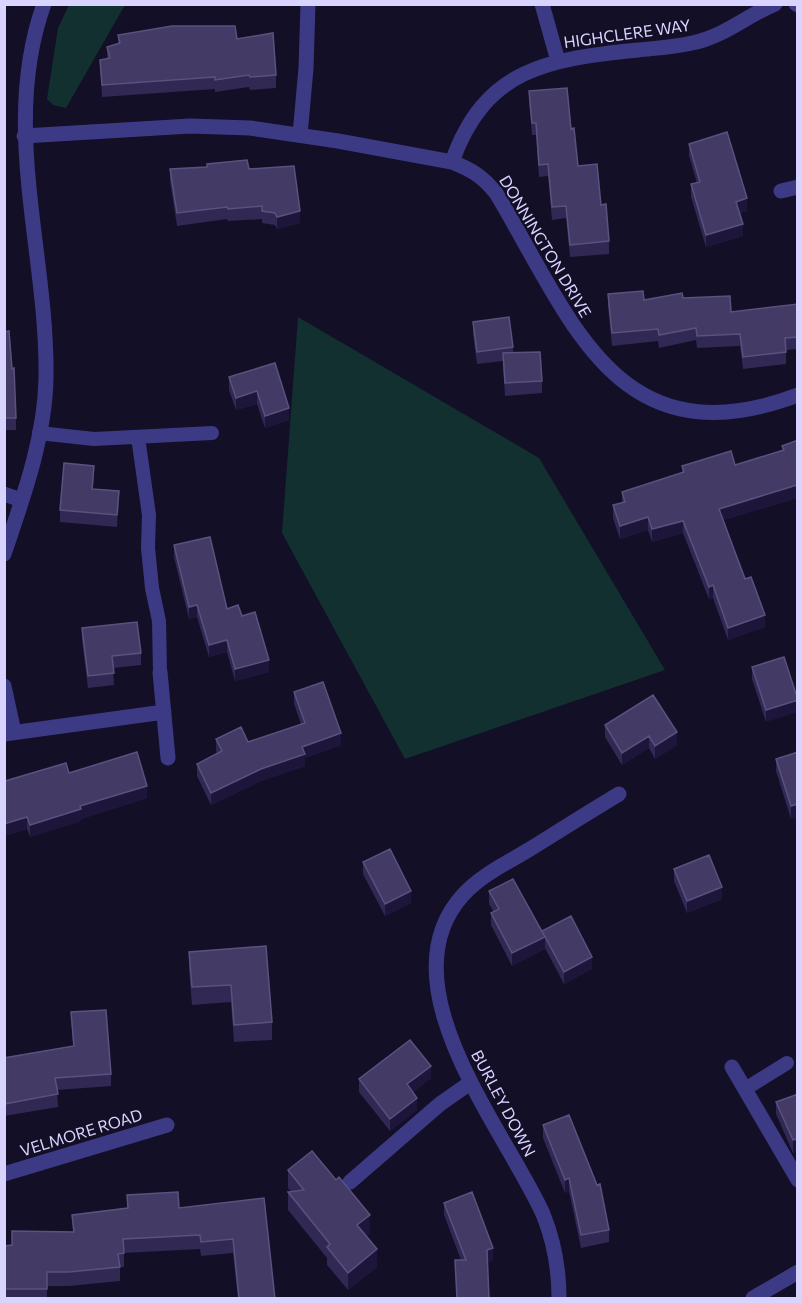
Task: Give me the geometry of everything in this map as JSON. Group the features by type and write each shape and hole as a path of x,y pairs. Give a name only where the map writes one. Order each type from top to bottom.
{"street":[{"path":"4,554 39,433 46,378 24,136 24,110 31,50 44,4"},
{"path":"300,135 306,68 308,4"},
{"path":"542,4 558,61"},
{"name":"HIGHCLERE WAY","path":"452,162 464,132 486,100 517,77 558,61 589,55 692,43 731,29 775,5"},
{"name":"DONNINGTON DRIVE","path":"24,136 190,126 250,128 452,162 483,178 496,193 570,323 600,359 630,387 669,406 698,413 740,412 763,408 798,395"},
{"path":"781,191 798,187"},
{"path":"4,495 21,500"},
{"path":"160,672 168,758"},
{"path":"4,686 9,733 164,712"},
{"name":"BURLEY DOWN","path":"559,1299 555,1252 543,1215 470,1083 449,1034 437,978 437,959 445,924 462,896 476,883 619,794"},
{"path":"732,1067 798,1180"},
{"path":"350,1182 440,1104 470,1083"},
{"name":"VELMORE ROAD","path":"4,1174 167,1125"},
{"path":"753,1299 798,1272"}],"lane":[{"path":"39,433 94,439 212,433"},
{"path":"138,437 150,515 148,548 152,588 159,621 160,672"},
{"path":"745,1089 787,1063"}],"green space":[{"path":"69,5 125,5 66,108 53,105 47,99 58,28"},
{"path":"298,317 539,458 665,670 405,759 282,533"}],"building":[{"path":"172,26 235,26 237,39 273,33 276,75 102,85 100,60 110,58 107,47 120,43 118,35"},
{"path":"567,88 578,166 597,164 601,205 606,204 609,241 570,245 566,206 552,207 548,164 539,165 536,123 532,123 529,91"},
{"path":"727,132 747,198 736,202 743,224 706,235 691,184 700,182 689,144"},
{"path":"247,160 249,169 294,166 300,211 277,217 275,213 262,211 262,206 228,209 227,207 177,213 170,169 207,167 207,164"},
{"path":"643,291 644,300 682,293 683,298 730,296 731,312 798,304 798,337 785,338 786,352 743,357 740,334 697,336 696,328 659,335 658,329 612,333 608,294"},
{"path":"509,317 513,347 477,352 473,322"},
{"path":"9,331 12,369 14,368 16,418 4,418 4,332"},
{"path":"540,352 542,381 505,383 503,353"},
{"path":"275,363 289,408 265,416 257,391 236,398 229,377"},
{"path":"798,440 798,488 797,485 719,509 745,579 751,577 765,615 728,628 713,585 709,587 683,521 652,529 648,517 620,526 613,505 625,502 622,492 684,472 682,466 731,451 735,465 784,450 782,446"},
{"path":"64,463 94,466 92,489 119,491 117,515 60,510"},
{"path":"210,537 227,609 238,605 242,616 255,612 269,660 235,669 227,640 209,645 197,605 189,607 174,545"},
{"path":"137,622 141,653 112,656 114,673 88,676 82,628"},
{"path":"784,657 798,700 766,710 752,667"},
{"path":"323,682 341,733 302,747 305,754 261,769 211,793 197,764 222,751 216,739 241,727 248,742 305,723 294,692"},
{"path":"653,695 677,732 655,746 649,736 622,753 605,725"},
{"path":"137,752 147,786 80,806 81,809 30,825 27,817 4,824 4,779 5,781 66,763 69,773"},
{"path":"798,752 798,804 791,806 776,759"},
{"path":"390,849 411,891 385,904 363,862"},
{"path":"709,855 722,887 687,901 674,869"},
{"path":"513,879 545,937 512,953 491,913 499,909 489,891"},
{"path":"571,916 592,957 564,972 542,931"},
{"path":"266,946 272,1022 234,1025 231,985 192,987 189,952"},
{"path":"106,1010 111,1074 55,1078 58,1094 4,1104 4,1058 74,1046 71,1012"},
{"path":"410,1040 431,1066 407,1084 417,1098 390,1119 359,1079"},
{"path":"798,1094 798,1139 793,1140 776,1102"},
{"path":"569,1115 597,1185 600,1184 609,1230 581,1235 569,1178 565,1180 543,1125"},
{"path":"312,1151 336,1180 339,1177 370,1215 357,1225 377,1249 348,1273 327,1247 330,1244 288,1192 304,1190 288,1170"},
{"path":"178,1192 179,1208 264,1198 275,1299 239,1298 233,1239 201,1242 200,1235 123,1239 124,1253 118,1254 120,1267 47,1272 47,1289 4,1289 4,1246 12,1245 12,1231 74,1232 72,1215 128,1208 127,1195"},
{"path":"472,1192 493,1248 487,1250 489,1299 457,1299 455,1260 466,1260 444,1203"}]}
